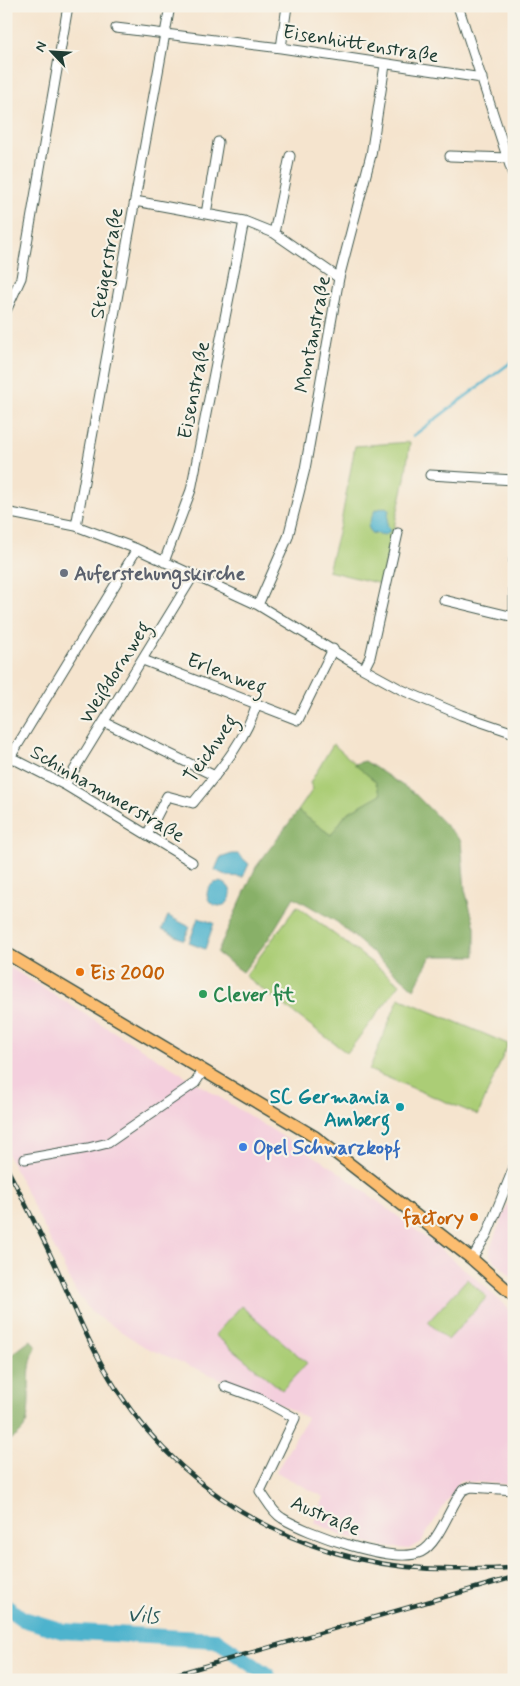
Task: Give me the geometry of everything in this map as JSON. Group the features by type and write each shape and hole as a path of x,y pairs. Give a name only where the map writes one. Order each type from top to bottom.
{"main road":[{"path":"6,953 331,1148 472,1259 514,1296"}],"street":[{"path":"6,311 21,278 68,6"},
{"name":"Steigerstraße","path":"76,526 170,6"},
{"path":"281,48 287,6"},
{"path":"458,6 514,178"},
{"name":"Eisenhüttenstraße","path":"116,28 281,48 482,78"},
{"name":"Montanstraße","path":"258,605 288,537 302,479 339,278 371,156 385,64"},
{"path":"206,214 218,142"},
{"path":"274,233 290,156"},
{"path":"450,156 508,158"},
{"path":"134,201 244,221 274,233 339,278"},
{"name":"Eisenstraße","path":"164,562 191,490 244,221"},
{"path":"430,475 514,480"},
{"path":"6,512 76,526 137,549 258,605 364,669 430,702 514,734"},
{"path":"364,669 370,657 398,533"},
{"path":"7,758 137,549"},
{"path":"514,560 514,612"},
{"name":"Weißdornweg","path":"65,785 193,576"},
{"path":"444,600 514,617"},
{"name":"Erlenweg","path":"143,660 298,720 333,650"},
{"name":"Teichweg","path":"147,835 167,796 192,803 215,776 244,736 257,703"},
{"path":"104,722 215,776"},
{"name":"Schinhammerstraße","path":"7,758 65,785 192,862"},
{"path":"25,1159 108,1143 195,1082 203,1071"},
{"path":"472,1259 487,1234 514,1167"},
{"name":"Austraße","path":"225,1386 260,1399 295,1418 260,1491 280,1517 335,1541 365,1550 400,1554 420,1552 432,1542 464,1490 471,1487 514,1490"}],"shaded area":[{"path":"6,965 332,1167 420,1233 477,1279 514,1314 514,1485 460,1481 421,1542 409,1549 386,1547 345,1536 315,1523 324,1497 276,1472 307,1418 273,1401 145,1347 91,1312 76,1292 6,1151"},
{"path":"514,1191 514,1279 490,1256 490,1247"}],"green space":[{"path":"410,442 405,479 381,584 328,571 342,517 355,446"},
{"path":"333,744 375,781 382,794 347,813 331,835 298,811 313,789 310,783"},
{"path":"365,761 414,793 461,841 465,890 475,927 475,956 431,956 414,989 337,922 294,897 269,938 243,972 217,953 256,867 298,811 331,835 347,813 381,794 375,781 354,764"},
{"path":"297,906 400,984 347,1053 245,976"},
{"path":"399,998 508,1044 478,1115 369,1070"},
{"path":"467,1279 487,1297 448,1340 428,1322"},
{"path":"241,1306 307,1363 282,1390 215,1335"},
{"path":"31,1340 36,1347 30,1365 29,1404 26,1424 20,1433 6,1442 6,1359"}],"water":[{"path":"385,507 389,509 387,524 390,531 386,535 371,533 368,526 375,510"},
{"path":"238,854 249,864 243,877 227,876 215,870 220,858"},
{"path":"219,882 228,885 231,894 228,903 219,906 210,903 207,894 210,885"},
{"path":"168,916 190,927 184,940 162,929"},
{"path":"198,918 214,923 205,949 189,943"}],"waterway":[{"path":"413,436 514,360"},
{"name":"Vils","path":"6,1607 23,1619 63,1631 216,1640 267,1675 270,1680"}],"railway":[{"path":"6,1166 46,1245 85,1332 117,1390 149,1432 185,1469 225,1501 269,1526 315,1546 364,1560 415,1568 503,1569 514,1567"},
{"path":"156,1680 514,1577"}],"place":[{"name":"Auferstehungskirche","path":"64,573"},
{"name":"Eis 2000","path":"80,972"},
{"name":"Clever fit","path":"203,994"},
{"name":"SC Germania Amberg","path":"400,1107"},
{"name":"Opel Schwarzkopf","path":"243,1147"},
{"name":"factory","path":"474,1217"}]}
